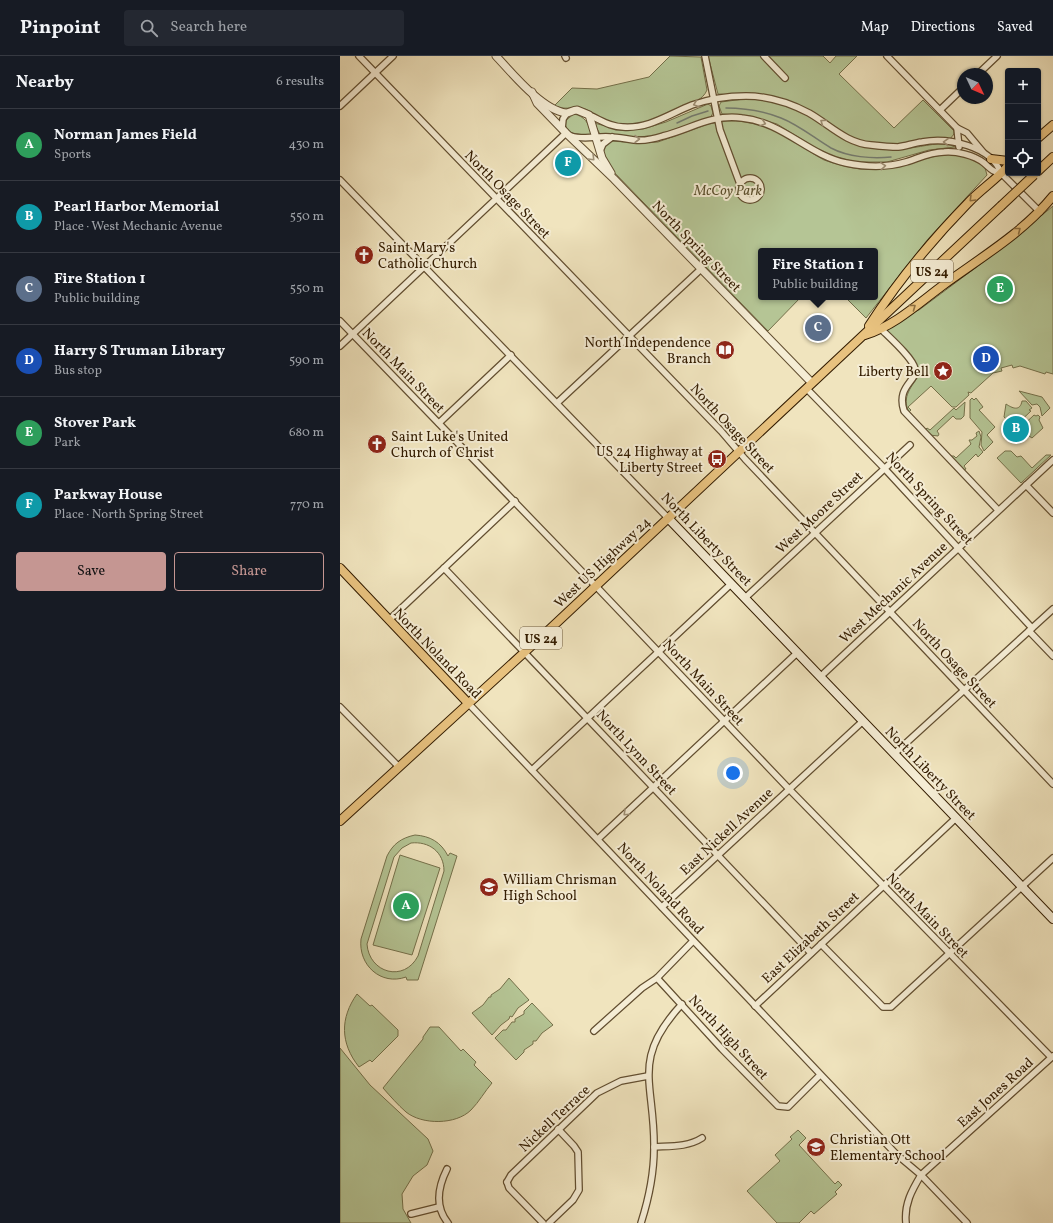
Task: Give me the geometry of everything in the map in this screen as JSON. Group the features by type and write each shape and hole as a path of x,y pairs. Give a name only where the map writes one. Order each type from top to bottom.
{"main road":[{"path":"1041,135 1053,125"},
{"name":"US 24","path":"1041,168 1053,157"},
{"path":"991,160 1005,161"},
{"path":"863,336 881,307 911,266 965,205 1005,169"},
{"name":"US 24","path":"739,452 1033,176"},
{"path":"863,336 881,329 1002,242 1040,212 1053,196"},
{"name":"West US Highway 24","path":"340,821 525,652 739,452"},
{"name":"North Liberty Street","path":"668,518 1053,919"},
{"name":"North Noland Road","path":"340,568 468,703"}],"street":[{"name":"North Osage Street","path":"358,56 721,431 739,452 1053,784"},
{"path":"340,106 393,56"},
{"name":"North Spring Street","path":"496,56 532,92 552,108 567,113"},
{"path":"704,56 717,118 732,165 740,184 739,192 746,200 753,200 759,196 761,185 756,180 749,178 740,184"},
{"path":"764,56 785,78"},
{"path":"886,56 957,128 966,133 985,154 998,165 1001,173 1040,212"},
{"path":"984,68 997,56"},
{"name":"North Spring Street","path":"532,92 537,102 566,133 614,179 701,268 958,548 1031,629 1053,656"},
{"path":"940,110 957,94"},
{"path":"566,133 563,119 567,113 577,110 610,125 634,127 657,122 692,105 713,99 746,96 780,101 810,114 846,138 869,145 899,146 938,141 959,144 985,154"},
{"name":"North Spring Street","path":"589,115 597,137 602,158 614,179"},
{"path":"566,133 577,138 613,137 634,140 651,139 665,136 700,122 717,118 742,118 765,122 786,132 825,156 844,163 862,166 893,165 928,154 944,152 972,156 983,162 992,172 1001,173"},
{"path":"957,128 959,144 958,153"},
{"path":"340,346 495,198 566,133"},
{"path":"600,152 603,144 613,137"},
{"name":"North Liberty Street","path":"340,180 668,518"},
{"path":"557,403 701,268"},
{"name":"North Main Street","path":"340,321 515,501 789,789 949,954 1052,1056"},
{"path":"881,329 900,348 913,364 915,370 902,393 901,402 904,411 998,510"},
{"path":"439,423 511,355"},
{"name":"West Moore Street","path":"745,598 910,445"},
{"name":"West Mechanic Avenue","path":"820,677 1053,460"},
{"path":"1026,485 1053,513"},
{"path":"389,620 515,501"},
{"name":"North Lynn Street","path":"444,568 811,953"},
{"path":"532,770 731,584"},
{"path":"894,754 1053,609"},
{"path":"598,839 797,653"},
{"name":"North Noland Road","path":"468,703 820,1075 896,1154 921,1175 967,1223"},
{"path":"340,707 399,767"},
{"name":"East Nickell Avenue","path":"662,907 863,721"},
{"name":"East Elizabeth Street","path":"755,1006 882,885 956,818"},
{"path":"821,944 883,1007 891,1007 1053,858"},
{"path":"594,1030 642,988 657,978 693,941"},
{"name":"North High Street","path":"657,978 722,1049 778,1106 788,1107 820,1075"},
{"path":"641,1223 650,1193 654,1147 648,1076 650,1056 655,1040 668,1019 682,1004"},
{"name":"East Jones Road","path":"906,1223 907,1202 921,1175 1052,1056"},
{"name":"Nickell Terrace","path":"543,1223 504,1181 597,1093 610,1086 633,1078 648,1076"},
{"path":"549,1223 573,1200 579,1190 578,1152 558,1129"},
{"path":"654,1147 684,1145 694,1143 702,1138"},
{"path":"447,1169 439,1189 439,1207 448,1223"},
{"path":"411,1214 439,1207"}],"green space":[{"path":"670,56 701,57 707,90 697,101 664,116 636,124 626,124 603,120 584,109 554,106 572,88 597,89 649,77"},
{"path":"708,56 823,56 830,63 836,56 857,56 839,74 894,128 923,100 954,131 954,134 950,139 897,145 873,144 854,139 811,111 792,102 777,98 718,94"},
{"path":"744,99 768,101 792,107 806,114 842,138 858,145 878,149 905,149 932,144 945,144 955,147 929,150 887,162 856,162 827,155 777,124 750,116 722,114 719,106 721,102"},
{"path":"708,104 711,106 713,113 710,118 654,136 632,137 600,134 594,123 621,130 643,129 666,122"},
{"path":"574,114 581,116 586,120 590,129 590,135 578,136 567,130 565,124 566,120"},
{"name":"McCoy Park","path":"736,121 760,125 791,139 824,160 860,169 884,169 932,157 954,155 964,156 975,160 985,168 987,175 928,239 866,318 848,300 878,300 878,248 758,248 758,300 798,300 768,331 611,169 603,152 604,145 611,141 639,143 658,142 708,124"},
{"path":"1053,206 1053,374 1046,372 1045,374 1020,366 1013,368 1012,365 1001,368 1002,371 993,373 971,393 968,392 969,395 956,407 952,407 931,386 908,407 911,410 909,412 906,401 908,392 920,374 916,365 887,330 908,314 919,310 1006,245"},
{"path":"1019,391 1042,397 1050,408 1042,416 1040,407 1037,404 1032,405"},
{"path":"972,398 974,400 976,398 983,407 979,410 995,427 987,435 993,442 984,451 981,445 982,432 970,418 970,400"},
{"path":"1022,401 1026,401 1032,408 1029,410 1031,411 1014,427 1004,417 1006,404 1013,408 1018,408 1020,407"},
{"path":"965,402 964,416 961,419 956,419 953,416 937,431 939,434 938,436 930,435 925,430 927,428 930,430 954,408 956,410"},
{"path":"1034,415 1038,415 1040,417 1039,420 1043,428 1032,438 1026,434 1022,436 1017,431"},
{"path":"979,431 981,437 979,447 983,452 978,457 976,454 964,466 966,469 964,470 951,456 956,458 971,444 969,440 972,440 977,436 976,433"},
{"path":"1005,451 1011,451 1017,457 1021,456 1032,468 1046,455 1051,455 1021,483 997,458"},
{"path":"415,835 430,838 442,847 448,856 450,853 457,856 418,980 407,980 406,977 388,979 380,976 367,965 363,957 361,939 387,856 398,842","holes":["411,843 429,846 438,853 441,858 444,871 418,956 412,964 404,970 396,972 388,971 380,968 374,962 369,954 367,944 394,857 402,848"]},
{"path":"400,855 440,868 412,955 373,945"},
{"path":"509,978 529,1000 518,1008 512,1017 510,1016 509,1019 492,1035 472,1013 483,1005 489,997 491,997 491,995 500,989"},
{"path":"357,994 370,1006 372,1005 398,1030 398,1036 372,1062 370,1060 359,1067 348,1049 344,1030 347,1012"},
{"path":"532,1003 553,1025 542,1033 536,1041 533,1041 533,1044 524,1050 524,1052 516,1060 495,1038 503,1030 506,1030 512,1022 515,1022 515,1019 524,1014 524,1011"},
{"path":"430,1027 439,1027 461,1051 463,1049 476,1062 474,1065 492,1083 471,1110 465,1115 448,1121 430,1121 413,1116 406,1112 383,1088 423,1039"},
{"path":"340,1048 370,1085 428,1139 433,1151 427,1165 413,1176 402,1194 403,1209 411,1223 340,1223"},
{"path":"798,1130 806,1138 799,1145 835,1184 838,1181 842,1185 835,1192 837,1194 814,1214 811,1211 799,1223 777,1223 747,1191 780,1161 775,1155 792,1139 790,1137"}],"waterway":[{"path":"726,108 754,110 781,118 838,151 852,155 876,158 891,157"},
{"path":"677,123 708,111"}],"place":[{"name":"Parkway House","path":"568,163"},
{"name":"Saint Mary's Catholic Church","path":"364,255"},
{"name":"Stover Park","path":"1000,289"},
{"name":"Fire Station 1","path":"818,328"},
{"name":"North Independence Branch","path":"725,350"},
{"name":"Harry S Truman Library","path":"986,359"},
{"name":"Liberty Bell","path":"943,371"},
{"name":"Pearl Harbor Memorial","path":"1016,429"},
{"name":"Saint Luke's United Church of Christ","path":"377,444"},
{"name":"US 24 Highway at Liberty Street","path":"717,459"},
{"name":"William Chrisman High School","path":"489,887"},
{"name":"Norman James Field","path":"406,906"},
{"name":"Christian Ott Elementary School","path":"816,1147"}]}
